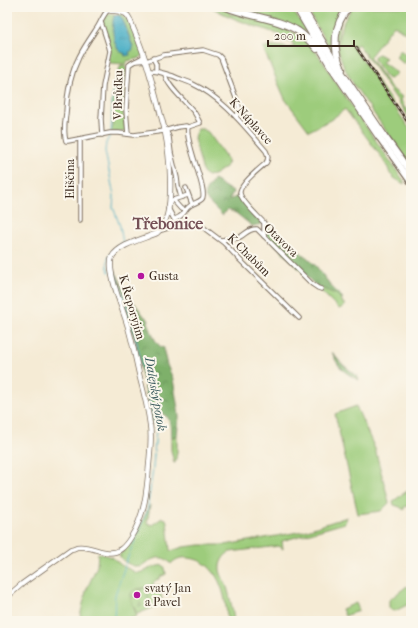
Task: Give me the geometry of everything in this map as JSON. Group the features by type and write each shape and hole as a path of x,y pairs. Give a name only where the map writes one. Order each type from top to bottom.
{"highway":[{"path":"226,7 280,23 298,31 305,36 335,72 411,174"},
{"path":"349,7 338,26 335,44 339,61 352,88"},
{"path":"300,9 335,72"},
{"path":"300,9 411,182"}],"street":[{"path":"161,230 166,220 171,200 165,131 146,61 136,34 127,16 122,12 107,8 101,22 74,67 69,86 64,130 65,139 68,141 110,133 134,135 165,131 178,127 188,127 200,122 194,112 166,79 165,74"},
{"path":"101,22 110,51 103,91 101,119 102,135"},
{"path":"146,61 164,55 203,50 218,55 221,58 239,106 239,112 236,117"},
{"name":"V Brůdku","path":"128,134 126,109 129,65 130,63 141,59 144,56"},
{"path":"153,58 156,64 156,71"},
{"name":"V Brůdku","path":"136,61 146,61"},
{"name":"K Náplavce","path":"149,71 156,71 190,82 203,89 220,101 268,154 268,160 266,163 240,190 242,199 264,223 264,236"},
{"path":"175,219 182,215 192,204 201,200 203,196 202,182 193,157 187,130 188,127"},
{"path":"165,131 169,137 181,197"},
{"name":"Eliščina","path":"80,139 80,220"},
{"path":"186,188 192,204"},
{"path":"171,200 188,195"},
{"path":"171,200 181,209 185,210"},
{"path":"168,208 177,225"},
{"name":"K Chabům","path":"161,230 193,222 200,225 221,240 299,318"},
{"name":"Otavova","path":"221,240 225,238 238,238 252,229 259,230 312,284 318,288 321,288"},
{"name":"K Řeporyjím","path":"7,597 22,584 71,549 84,547 110,552 120,550 127,543 139,523 143,512 146,494 151,432 128,327 113,279 110,263 114,254 121,248 151,236 161,230"}],"green space":[{"path":"211,7 218,7 230,12 232,15 233,13 282,27 303,39 320,57 338,86 404,181 404,184 390,174 380,155 345,109 332,119 309,131 285,99 263,48 275,46 289,48 295,46 291,42 279,35 237,20"},
{"path":"307,7 346,7 342,12 334,56 311,16 312,15"},
{"path":"354,7 411,7 411,37 394,25 369,57 391,88 402,97 400,100 404,104 403,106 411,113 411,120 358,44 354,47 411,131 411,167 354,85 344,67 338,50 339,35 344,21 351,9"},
{"path":"240,8 291,8 308,34 299,28 242,10"},
{"path":"108,14 114,14 113,32 118,50 124,53 125,56 130,54 129,52 133,47 125,24 119,14 123,15 128,20 143,55 140,58 127,61 126,64 109,62 110,51 102,22"},
{"path":"400,50 405,54 410,54 404,64 396,57"},
{"path":"379,54 386,58 382,62 397,73 392,78 389,79 386,77 374,60 376,55"},
{"path":"121,65 126,66 123,111 126,132 111,132 113,125 113,86"},
{"path":"198,129 203,129 208,132 228,160 226,167 214,175 207,176 203,172 194,138"},
{"path":"214,180 233,192 229,200 238,196 262,223 252,226 236,213 228,210 222,215 205,198 206,190"},
{"path":"265,225 309,259 343,298 341,299 336,294 316,286 266,235"},
{"path":"113,266 123,287 144,316 149,320 148,322 156,341 161,347 164,348 167,365 173,379 179,417 177,435 171,438 169,420 165,415 155,412 157,422 155,422 149,395 147,395 154,423 152,423 134,338 114,274 132,325 136,346 138,346 135,330 125,296 114,273"},
{"path":"316,286 340,297 345,306 339,309"},
{"path":"332,352 341,363 357,376 359,380 342,369"},
{"path":"356,406 375,449 389,502 381,511 358,514 335,414"},
{"path":"177,435 177,453 174,463 171,450 171,438"},
{"path":"411,490 411,505 404,507 404,510 394,505 393,501"},
{"path":"150,505 147,523 152,525 162,518 166,519 171,551 183,547 225,545 304,531 347,517 345,523 282,541 283,549 279,546 230,552 226,555 222,559 220,570 227,587 234,621 227,621 227,611 223,591 214,572 207,565 198,560 185,558 176,560 171,564 164,558 156,558 140,567 128,564 119,555 133,539"},
{"path":"98,553 112,557 121,565 137,573 163,565 165,568 166,574 153,583 154,586 134,590 132,603 137,616 126,621 79,621 86,591 97,566"},
{"path":"159,585 163,604 137,614 130,598 131,593 134,590"},
{"path":"407,586 411,590 411,603 395,611 391,610 389,607 389,600"},
{"path":"356,603 359,610 345,616 342,609"}],"water":[{"path":"117,15 122,18 133,47 133,50 129,52 130,55 125,56 124,53 117,48 115,43 113,20 114,16"}],"waterway":[{"name":"Dalejský potok","path":"111,132 113,85 119,70"},
{"name":"Dalejský potok","path":"110,135 106,143 105,151 114,196 113,207 120,226 123,243 117,246"},
{"name":"Dalejský potok","path":"109,272 108,260 114,250"},
{"name":"Dalejský potok","path":"115,274 133,325 156,429 153,468 147,512 125,564"},
{"name":"Dalejský potok","path":"114,621 115,595 125,566"}],"railway":[{"path":"356,47 411,127"}],"place":[{"name":"Gusta","path":"141,276"},
{"name":"svatý Jan a Pavel","path":"137,595"}],"district":[{"name":"Třebonice","path":"168,223"}]}
